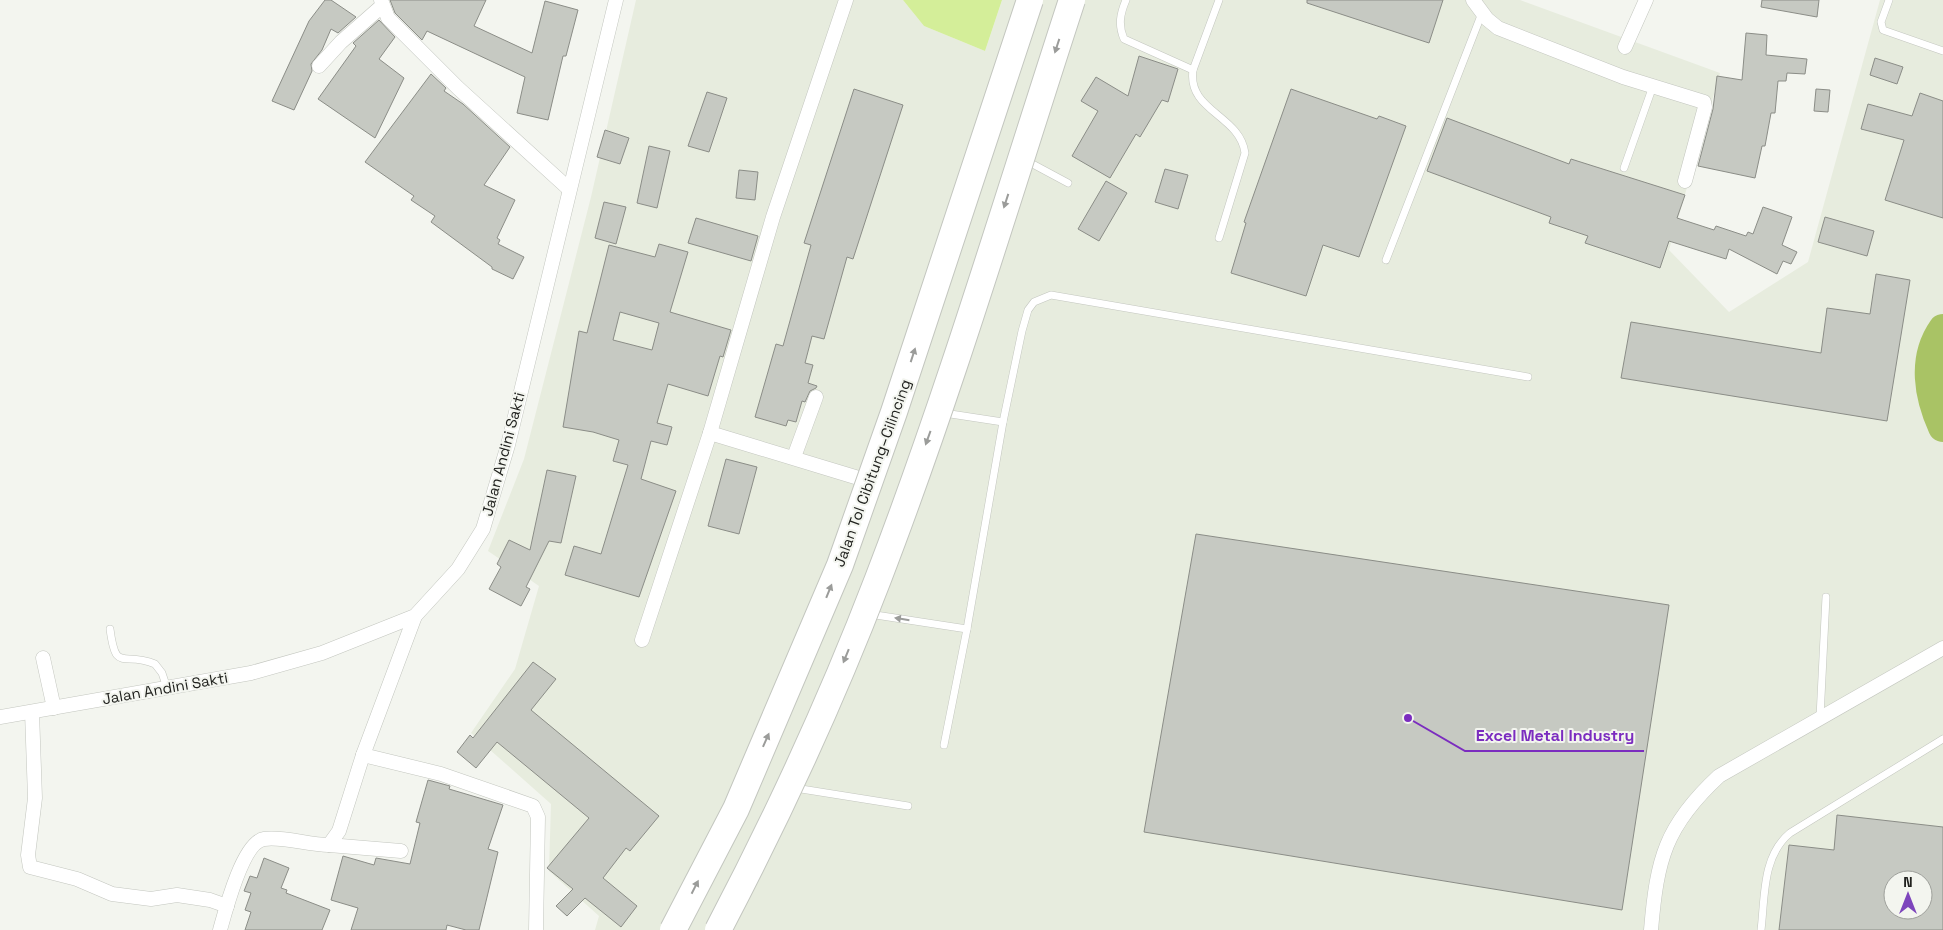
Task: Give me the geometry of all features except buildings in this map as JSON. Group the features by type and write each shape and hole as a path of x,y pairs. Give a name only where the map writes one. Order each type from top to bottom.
{"highway":[{"name":"Jalan Tol Cibitung–Cilincing","path":"673,930 736,809 840,565 894,412 1030,0"},
{"path":"718,930 772,826 878,579 936,417 1072,0"}],"street":[{"name":"Jalan Andini Sakti","path":"0,718 251,673 322,653 415,616 458,569 483,529 508,445 561,182 616,0"},
{"path":"642,640 710,433 773,217 846,0"},
{"path":"1473,0 1482,14 1498,28 1623,77 1704,103 1684,181"},
{"path":"1625,47 1645,0"},
{"path":"319,66 382,3 388,18 458,88 561,182"},
{"path":"794,457 816,396"},
{"path":"710,433 794,457 875,484"},
{"path":"329,845 339,831 363,755 415,616"},
{"path":"1651,930 1655,889 1661,859 1672,831 1682,814 1719,776 1943,648"},
{"path":"43,658 54,708"},
{"path":"32,712 35,798 28,855 30,867 77,879 112,894 151,899 177,896 210,900 227,906"},
{"path":"363,755 441,774 533,806 538,817 536,930"},
{"path":"220,930 227,906 248,853 262,838 401,851"}],"lane":[{"path":"1126,0 1121,12 1120,28 1124,39 1192,70"},
{"path":"1219,0 1192,70 1191,82 1197,96 1240,135 1244,144 1245,153 1219,238"},
{"path":"1889,0 1881,22 1883,30 1943,51"},
{"path":"1386,260 1482,14"},
{"path":"1624,168 1653,86"},
{"path":"1015,156 1068,183"},
{"path":"944,745 967,629 1002,422 1028,310 1034,302 1051,296 1528,377"},
{"path":"928,410 1002,422"},
{"path":"1820,717 1826,597"},
{"path":"856,612 967,629"},
{"path":"110,628 113,652 118,657 155,664 162,673 167,688"},
{"path":"1761,930 1769,867 1779,842 1943,740"},
{"path":"782,786 908,806"}],"shaded area":[{"path":"636,0 903,0 924,26 985,51 1002,0 1520,0 1720,73 1669,250 1729,312 1808,262 1880,0 1943,0 1943,930 595,930 599,916 549,871 551,804 471,733 515,669 539,586 488,551 524,459 591,197"}],"green space":[{"path":"903,0 1002,0 985,51 924,26"}],"waterway":[{"path":"1943,329 1936,341 1930,365 1931,390 1943,427"}],"place":[{"name":"Excel Metal Industry","path":"1408,718"}]}
